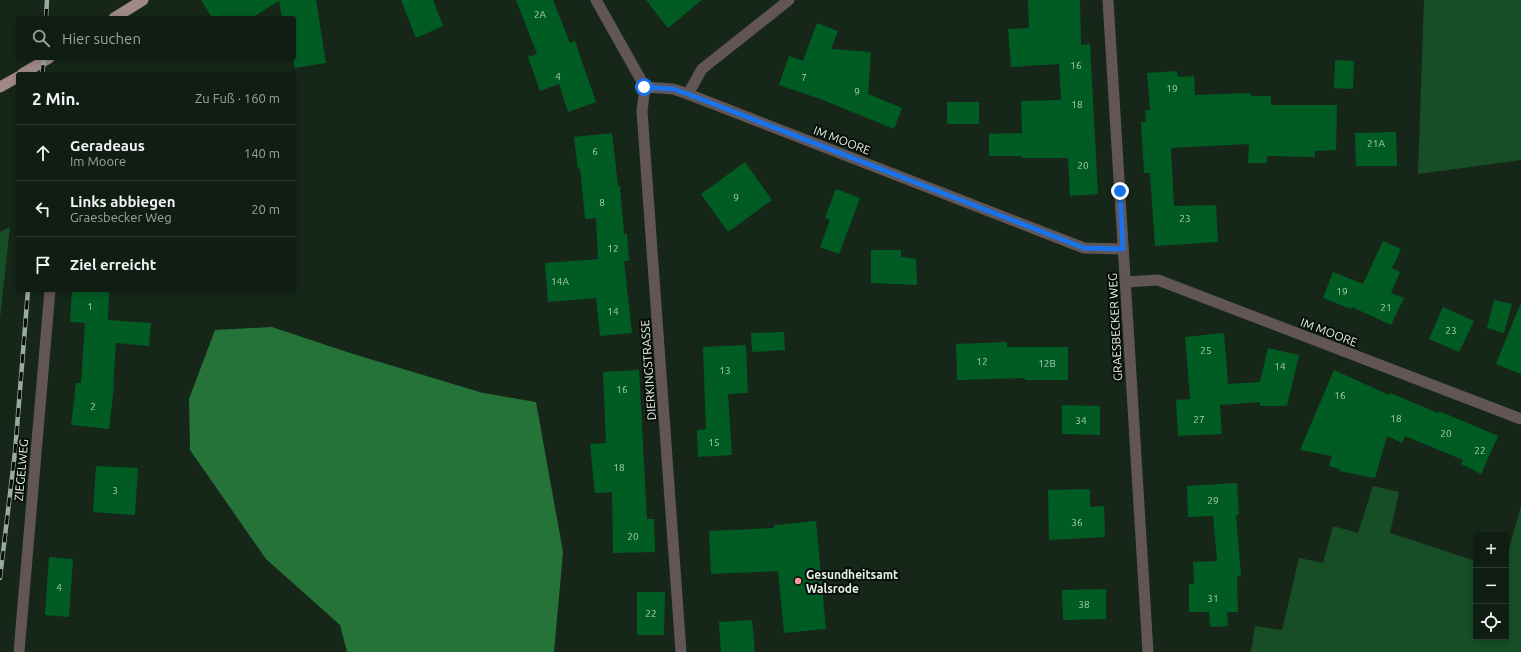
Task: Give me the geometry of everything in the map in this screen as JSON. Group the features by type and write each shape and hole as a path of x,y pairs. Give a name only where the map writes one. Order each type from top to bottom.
{"main road":[{"path":"117,16 143,0"},
{"path":"25,72 46,60"},
{"path":"0,87 16,78"}],"street":[{"path":"596,0 644,87"},
{"path":"688,94 702,69 789,0"},
{"name":"GRAESBECKER WEG","path":"1108,0 1148,652"},
{"name":"IM MOORE","path":"644,87 673,89 688,94 1084,248 1123,249"},
{"name":"DIERKINGSTRASSE","path":"644,87 643,119 681,652"},
{"name":"IM MOORE","path":"1125,282 1158,280 1521,419"},
{"name":"ZIEGELWEG","path":"19,652 50,292"}],"shaded area":[{"path":"1424,0 1521,0 1521,160 1418,174"},
{"path":"10,227 0,319 0,232"},
{"path":"272,327 350,353 483,393 536,402 563,552 554,652 347,652 340,625 266,559 190,450 189,399 215,330"},
{"path":"1373,486 1399,492 1390,533 1473,560 1473,640 1509,640 1509,548 1521,506 1521,652 1251,652 1255,626 1282,630 1299,558 1323,563 1333,526 1358,533"}],"building":[{"path":"201,0 316,0 326,63 294,68 294,60 296,60 296,16 282,16 279,1 254,16 211,16"},
{"path":"401,0 433,0 443,26 416,38"},
{"path":"516,0 553,0 570,43 575,41 596,102 568,112 559,84 540,91 528,57 537,54"},
{"path":"646,0 702,0 668,28"},
{"path":"1028,0 1080,0 1081,45 1090,44 1098,194 1070,196 1068,158 989,156 989,134 1022,133 1021,101 1061,100 1059,64 1011,67 1008,29 1029,28"},
{"path":"817,23 838,31 831,49 871,52 868,94 902,108 894,129 823,100 779,85 789,56 803,61"},
{"path":"1335,60 1354,61 1353,89 1334,88"},
{"path":"1177,71 1178,77 1194,76 1195,95 1251,93 1251,96 1271,96 1271,105 1337,105 1336,150 1315,151 1315,157 1267,156 1267,163 1248,163 1249,144 1171,148 1174,206 1216,205 1218,242 1155,246 1150,173 1144,173 1141,122 1146,122 1145,110 1150,110 1147,73"},
{"path":"947,102 979,102 979,124 947,124"},
{"path":"1396,132 1397,166 1356,166 1355,133"},
{"path":"612,133 618,186 620,186 624,234 627,234 629,261 624,261 632,333 600,336 596,298 548,302 545,263 598,259 596,218 585,219 580,168 578,169 574,137"},
{"path":"745,162 772,200 728,232 701,194"},
{"path":"836,189 860,198 839,254 820,247 830,220 825,218"},
{"path":"1383,241 1401,249 1392,268 1400,272 1391,293 1404,298 1391,325 1352,307 1351,309 1323,298 1333,272 1363,284"},
{"path":"871,250 901,250 901,257 916,259 917,285 871,283"},
{"path":"72,292 109,292 108,320 151,323 149,346 116,343 114,387 109,429 71,425 76,383 81,383 85,323 70,322"},
{"path":"1494,300 1512,304 1504,333 1487,328"},
{"path":"1521,305 1521,374 1496,364"},
{"path":"1443,307 1474,321 1459,352 1429,339"},
{"path":"784,332 785,350 752,352 751,333"},
{"path":"1224,333 1228,384 1260,382 1268,348 1299,355 1287,406 1260,406 1260,402 1220,405 1222,434 1178,436 1176,400 1190,399 1185,337"},
{"path":"1007,342 1007,347 1068,347 1068,380 1025,380 1025,378 957,380 956,344"},
{"path":"746,345 748,393 728,394 732,455 698,457 697,430 706,429 703,347"},
{"path":"639,370 647,519 654,519 655,552 613,553 612,492 595,493 590,444 606,443 603,372"},
{"path":"1334,370 1389,395 1390,393 1438,413 1439,411 1498,436 1481,474 1461,464 1463,460 1405,436 1402,443 1387,436 1375,478 1339,471 1340,469 1329,466 1332,456 1300,450"},
{"path":"1062,405 1100,406 1100,435 1062,434"},
{"path":"96,466 138,468 135,515 93,512"},
{"path":"1237,483 1239,515 1236,515 1241,576 1237,577 1238,612 1227,612 1228,626 1210,627 1209,612 1189,612 1189,584 1194,584 1193,562 1217,561 1213,516 1188,517 1187,486"},
{"path":"1090,489 1090,507 1104,506 1105,537 1049,540 1048,490"},
{"path":"816,521 826,629 784,633 778,571 711,574 709,531 774,528 774,525"},
{"path":"49,557 73,559 69,617 45,615"},
{"path":"1106,589 1106,619 1063,620 1062,590"},
{"path":"637,592 665,592 664,635 637,635"},
{"path":"752,620 755,652 721,652 719,622"}],"railway":[{"path":"46,16 47,0"},
{"path":"42,72 44,60"},
{"path":"0,578 15,452 28,292"}],"place":[{"name":"Gesundheitsamt Walsrode","path":"798,581"}],"route":[{"path":"644,87 673,89 688,94 1084,248 1123,249 1120,191"}]}
